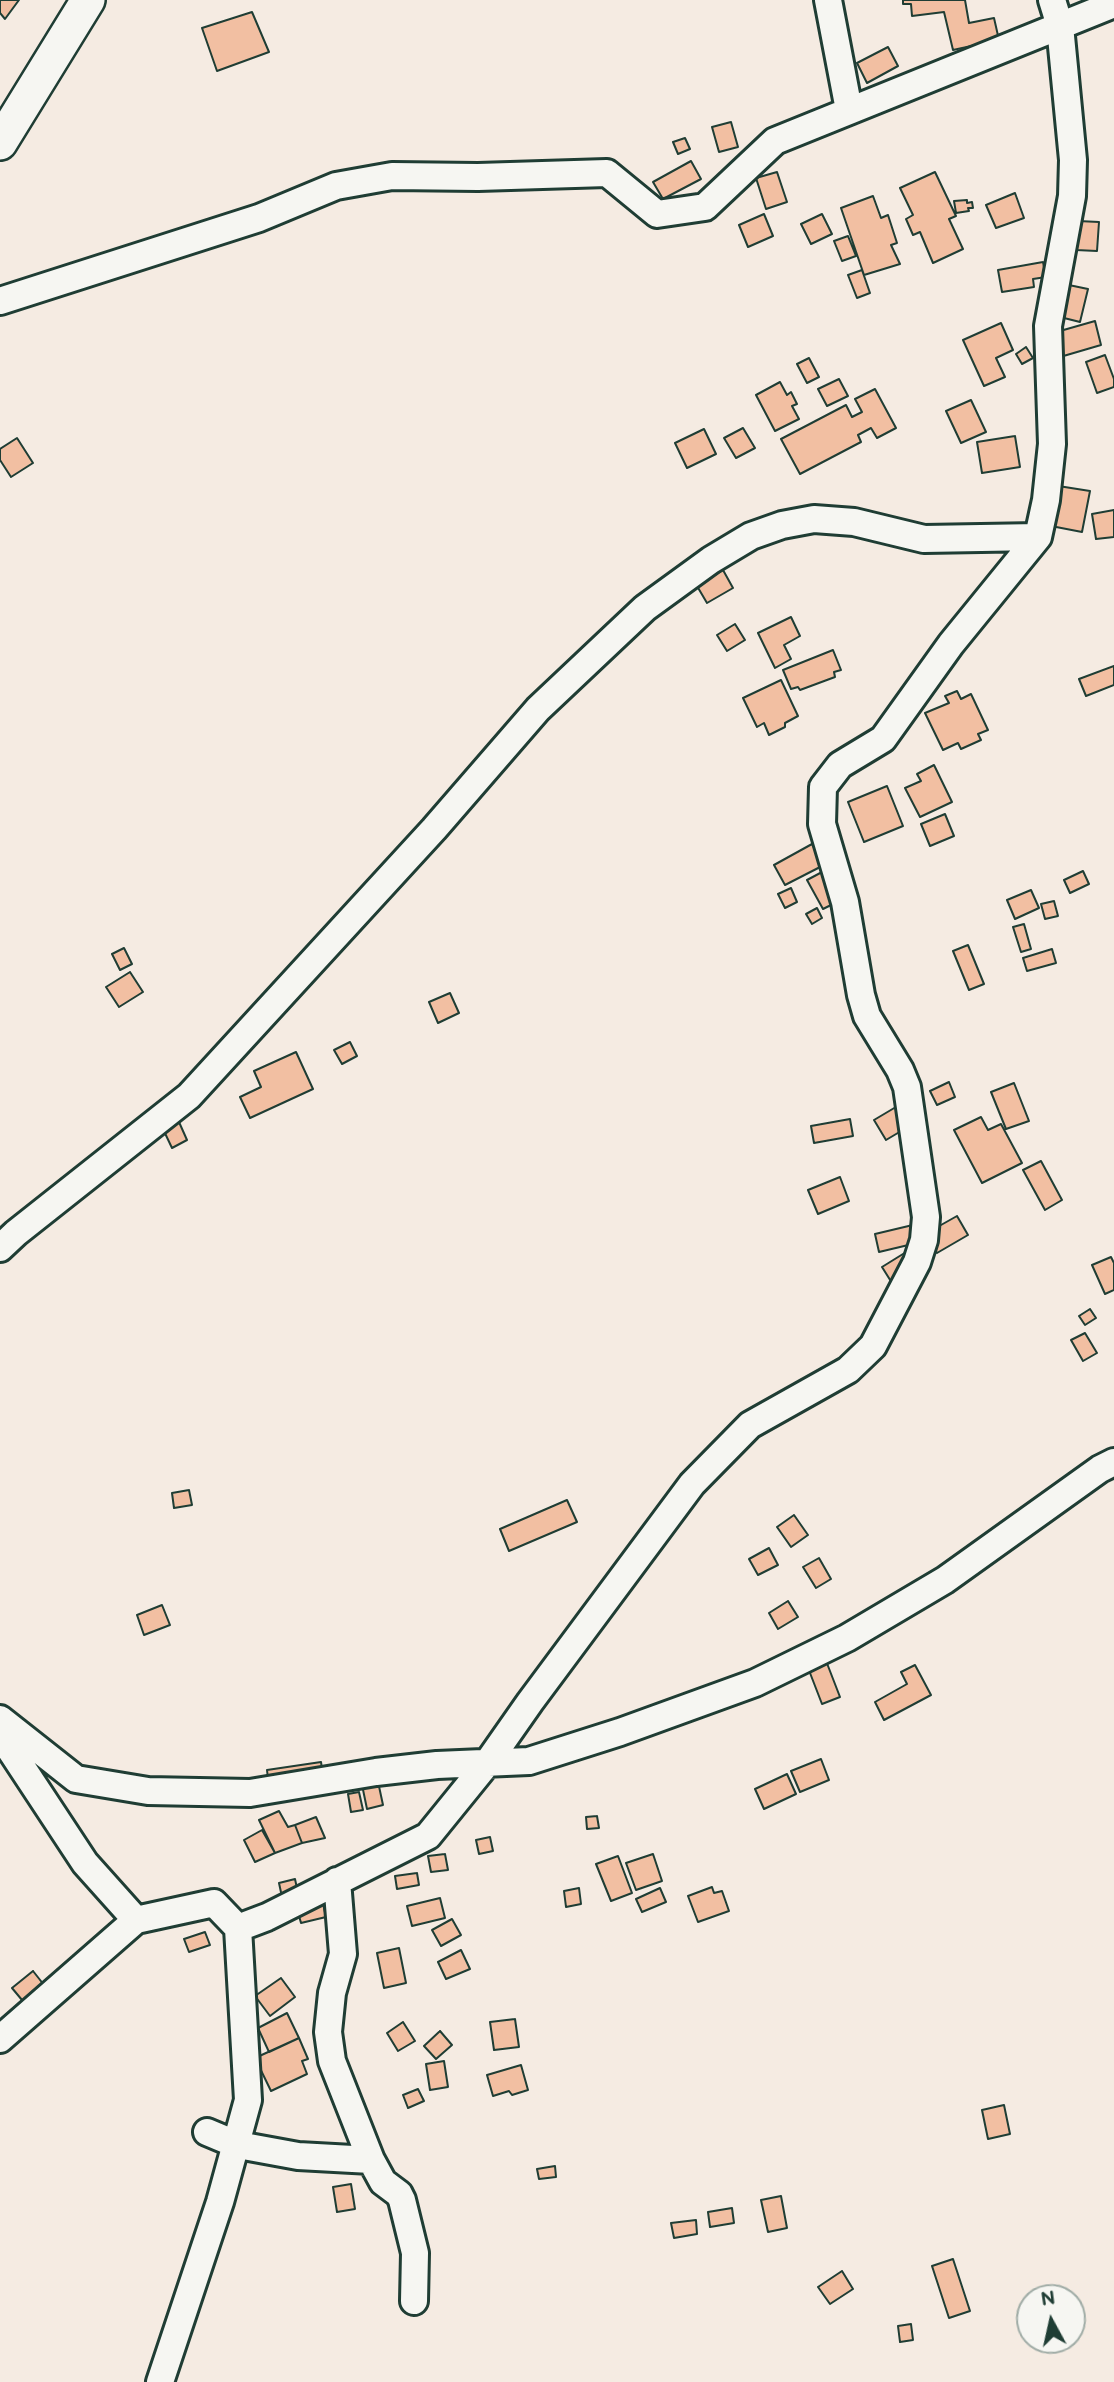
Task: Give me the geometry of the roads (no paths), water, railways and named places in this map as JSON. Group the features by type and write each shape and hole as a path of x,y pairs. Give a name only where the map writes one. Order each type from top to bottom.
{"street":[{"path":"0,143 88,0"},
{"path":"828,0 849,110"},
{"path":"238,1928 267,1917 428,1836 488,1762 692,1484 750,1425 848,1370 873,1346 917,1262 924,1240 926,1217 907,1087 900,1070 867,1016 861,995 845,902 822,824 823,787 840,765 883,739 951,644 1038,537 1046,500 1052,444 1048,326 1072,196 1073,160 1059,26 1052,0"},
{"path":"0,300 259,218 336,186 392,176 478,177 607,173 657,214 705,207 775,141 1114,4"},
{"path":"0,1248 189,1096 434,829 538,709 645,608 711,560 751,536 782,525 814,519 854,522 925,539 1038,537"},
{"path":"0,1719 76,1779 148,1791 250,1793 376,1772 529,1760 620,1732 755,1683 847,1638 945,1580 1100,1469 1114,1462"},
{"path":"0,1734 85,1863 136,1920"},
{"path":"337,1881 343,1954 332,1993 328,2032 332,2061 371,2160 383,2182 399,2194 402,2200 415,2253 414,2301"},
{"path":"0,2039 136,1920 214,1903 238,1928 248,2099 238,2145 160,2382"},
{"path":"207,2132 238,2145 298,2156 371,2160"}]}
